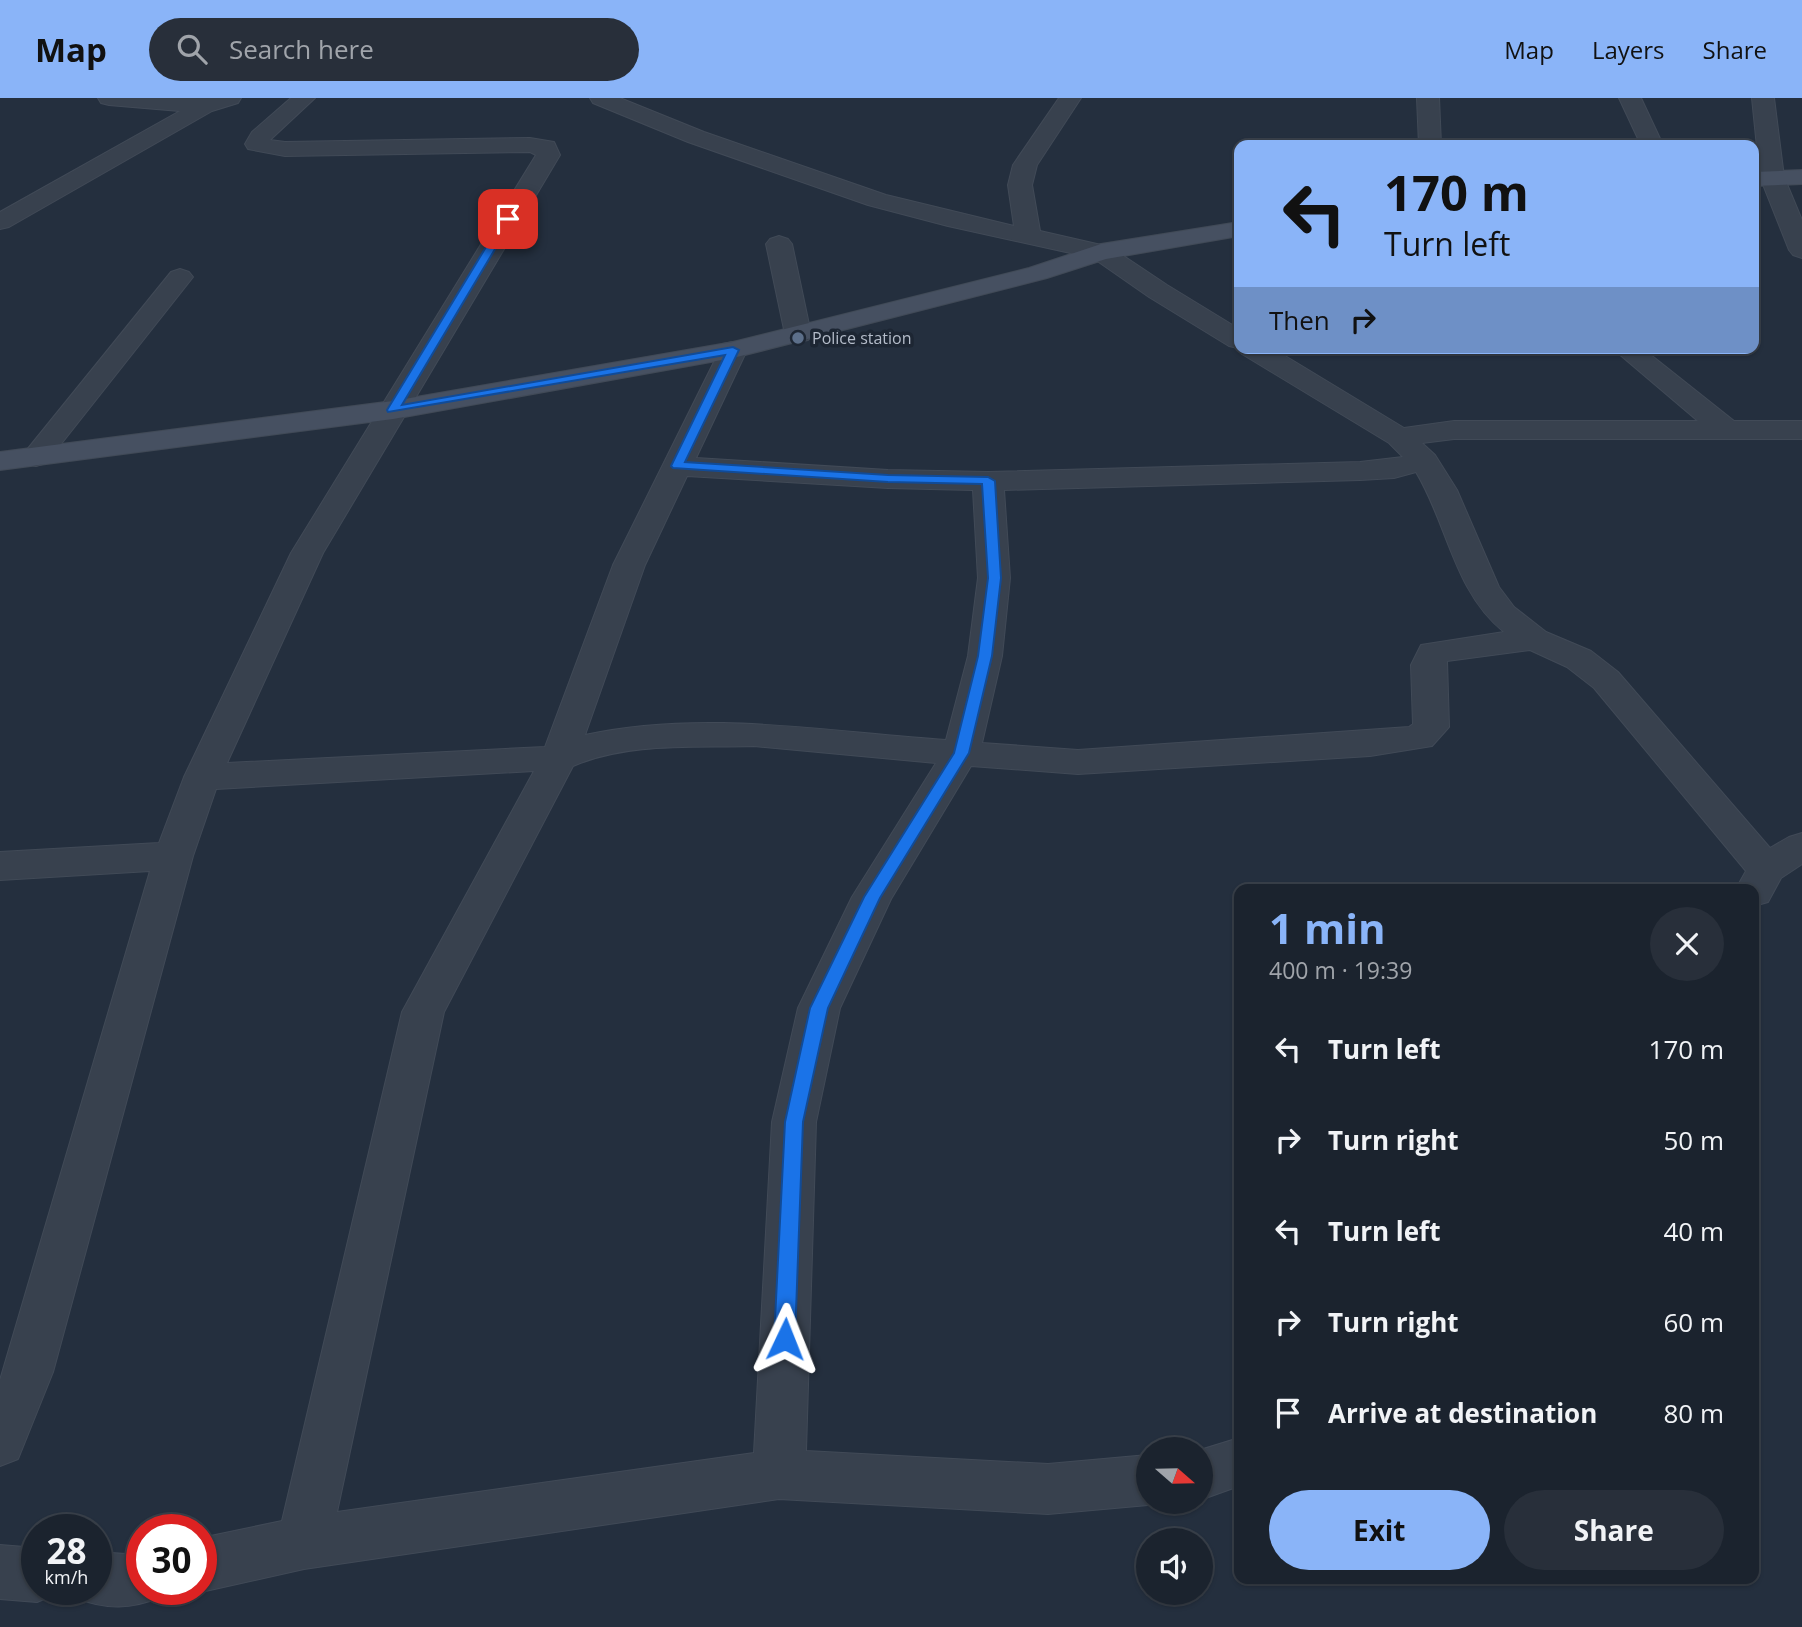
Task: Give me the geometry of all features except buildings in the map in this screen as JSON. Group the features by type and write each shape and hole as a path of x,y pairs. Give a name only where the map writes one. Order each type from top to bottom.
{"street":[{"path":"109,98 204,106"},
{"path":"0,222 204,106 229,98"},
{"path":"0,1441 28,1372 174,856 202,777 307,553 548,155 546,147 530,145 285,149 256,144 260,137 304,98"},
{"path":"601,98 696,136 877,200 948,219 1101,251 1158,291 1234,337"},
{"path":"1028,235 1020,185 1025,164 1070,98"},
{"path":"1428,98 1430,140"},
{"path":"1630,98 1650,140"},
{"path":"1763,98 1763,178 1802,250"},
{"path":"1763,178 1802,177"},
{"path":"0,461 393,410 733,350 1038,273 1101,251 1234,230"},
{"path":"779,244 798,334"},
{"path":"36,457 180,277"},
{"path":"304,1543 423,1012 559,758 629,565 733,350"},
{"path":"1262,354 1399,438 1424,461 1442,490 1483,589 1502,614 1534,639 1579,659 1606,680 1760,881 1802,846"},
{"path":"1632,354 1729,432"},
{"path":"1399,438 1454,430 1802,430"},
{"path":"677,466 888,479 988,481 1360,471 1394,469 1424,461"},
{"path":"779,1474 794,1122 819,1008 872,897 961,753 985,656 994,578 988,481"},
{"path":"202,777 559,758 585,747 617,740 754,734 821,739 884,748 1077,762 1370,744 1419,738 1431,727 1427,665 1433,652 1534,639"},
{"path":"0,866 174,856"},
{"path":"1213,1471 1234,1464"},
{"path":"217,1562 304,1543 779,1474 1048,1489 1136,1481"},
{"path":"0,1572 21,1574"}],"place":[{"name":"Police station","path":"798,338"}],"route":[{"path":"508,219 393,410 733,350 677,466 888,479 988,481 994,578 985,656 961,753 872,897 819,1008 794,1122 785,1339"}]}
